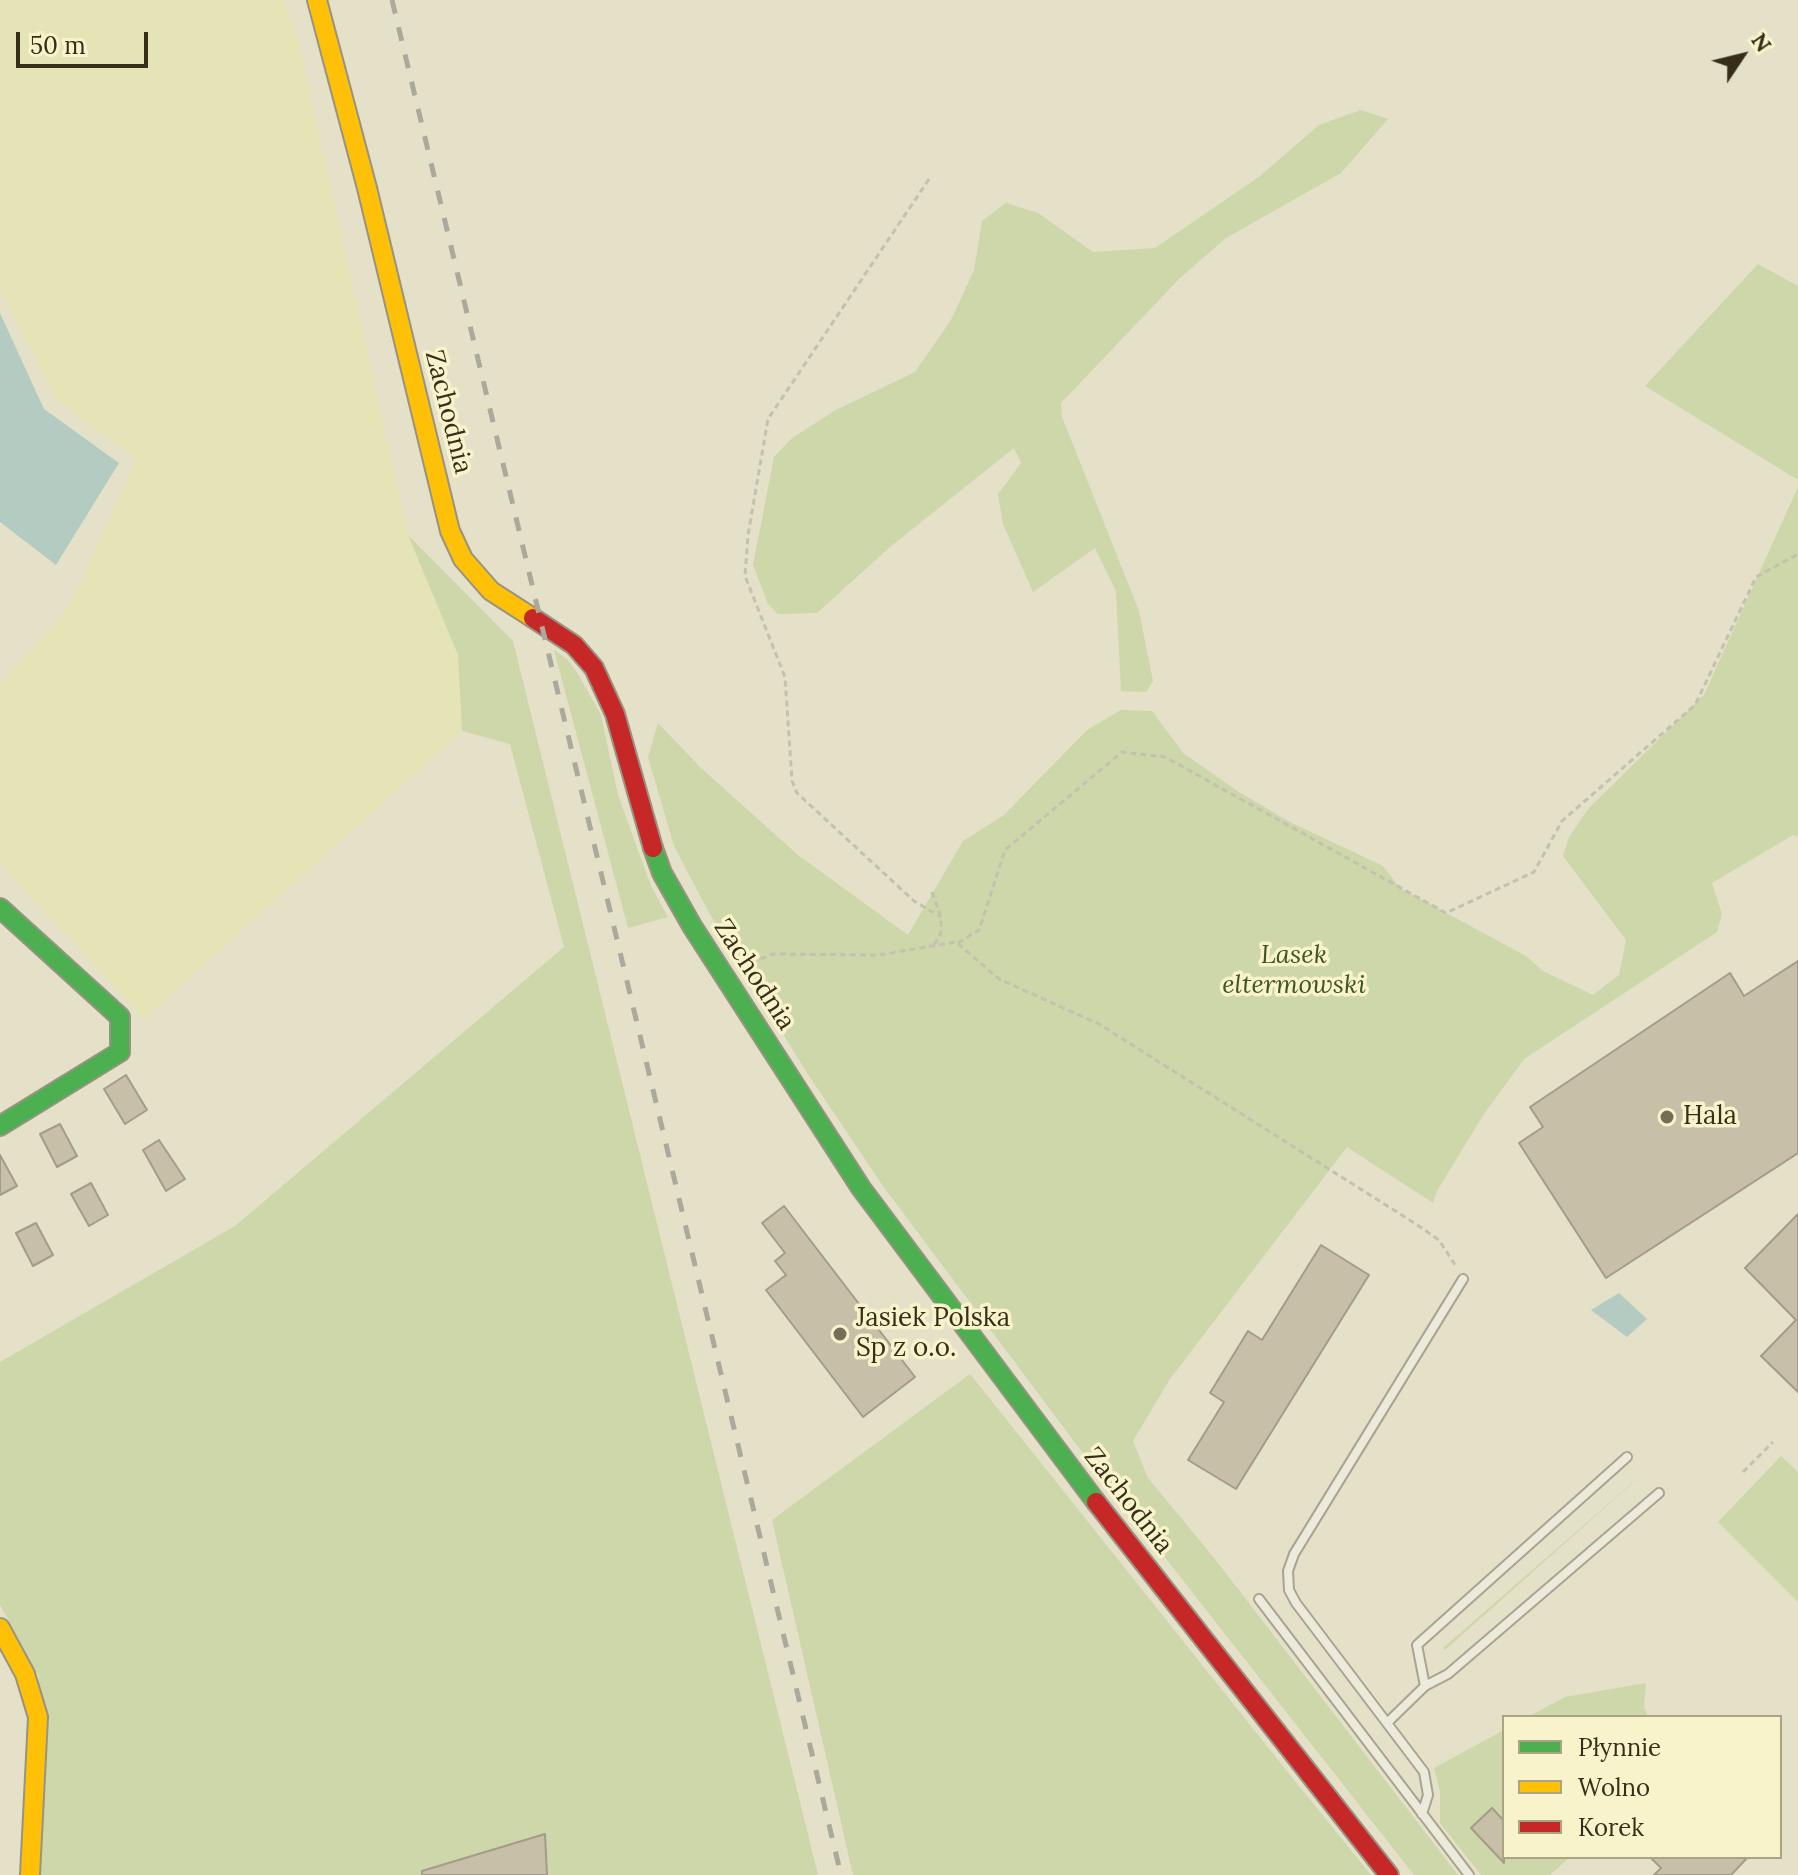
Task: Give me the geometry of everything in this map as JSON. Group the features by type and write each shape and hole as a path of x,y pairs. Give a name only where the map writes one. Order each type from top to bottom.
{"street":[{"name":"Zachodnia","path":"317,0 454,541 480,580 574,645 601,679 662,873 861,1188 927,1281 1389,1875"},
{"path":"0,908 120,1017 120,1052 0,1126"},
{"path":"0,1628 25,1674 38,1717 30,1875"}],"lane":[{"path":"1422,1814 1428,1795 1424,1772 1296,1603 1289,1590 1288,1571 1294,1554 1463,1279"},
{"path":"1425,1686 1417,1645 1627,1457"},
{"path":"1387,1723 1425,1686 1448,1674 1659,1493"},
{"path":"1259,1599 1469,1875"}],"path":[{"path":"929,179 768,419 748,535 745,576 785,677 792,781 797,793 914,901 941,917"},
{"path":"958,943 979,930 1005,850 1122,752 1165,757 1446,913 1534,872 1562,821 1695,705 1756,577 1798,554"},
{"path":"932,892 941,917 941,933 934,946"},
{"path":"725,977 773,954 879,955 956,942 999,979 1112,1032 1439,1240 1463,1279"},
{"path":"1743,1472 1773,1442"}],"green space":[{"path":"0,0 284,0 299,44 408,535 458,655 462,731 144,1019 0,864 0,685 70,606 136,459 56,399 0,289"},
{"path":"1361,110 1388,119 1341,173 1226,238 1180,278 1061,403 1062,417 1139,611 1153,681 1146,692 1121,691 1116,591 1095,548 1033,592 1003,524 998,494 1021,463 1014,448 890,547 817,613 778,614 768,604 753,565 774,457 792,438 836,410 915,372 951,320 974,270 982,221 1006,203 1038,213 1093,252 1155,248 1260,176 1319,125"},
{"path":"1758,264 1798,286 1798,480 1645,386"},
{"name":"Lasek eltermowski","path":"1798,487 1798,837 1793,835 1712,883 1722,914 1717,932 1524,1059 1482,1117 1437,1191 1433,1203 1347,1147 1170,1379 1133,1441 1148,1478 1215,1559 1458,1875 1414,1875 1076,1444 883,1186 807,1073 708,911 674,846 648,757 658,723 701,768 798,855 908,935 963,841 1004,815 1087,730 1121,710 1152,711 1183,753 1239,792 1290,822 1383,866 1400,888 1526,956 1543,971 1593,995 1619,975 1626,940 1563,856 1569,837 1589,808 1704,695"},
{"path":"408,535 513,641 818,1875 40,1875 39,1677 0,1605 0,1362 235,1226 564,947 510,744 462,731 458,655"},
{"path":"554,650 567,659 578,674 601,715 618,795 651,886 668,917 628,928"},
{"path":"970,1374 1371,1875 853,1875 772,1520"},
{"path":"1781,1456 1798,1472 1798,1602 1718,1522"},
{"path":"1655,1463 1445,1650 1443,1648"},
{"path":"1646,1683 1644,1707 1647,1715 1532,1715 1565,1697"},
{"path":"1502,1731 1502,1859 1568,1859 1550,1875 1481,1875 1440,1823 1440,1791 1434,1768"}],"shaded area":[{"path":"0,313 44,409 119,463 56,565 0,522"},
{"path":"1619,1293 1647,1319 1627,1337 1591,1310"}],"building":[{"name":"Hala","path":"1798,961 1798,1153 1606,1278 1519,1143 1543,1127 1530,1107 1730,973 1744,996"},
{"path":"126,1075 147,1110 125,1124 104,1089"},
{"path":"60,1124 77,1156 57,1167 40,1134"},
{"path":"159,1140 185,1179 166,1191 143,1150"},
{"path":"0,1155 17,1186 0,1195"},
{"path":"91,1183 108,1215 89,1226 71,1194"},
{"name":"Jasiek Polska Sp z o.o.","path":"784,1206 915,1377 863,1417 766,1290 786,1275 775,1261 785,1253 762,1223"},
{"path":"1798,1214 1798,1392 1761,1356 1796,1320 1745,1268"},
{"path":"36,1223 53,1255 33,1266 16,1233"},
{"path":"1321,1245 1369,1275 1236,1489 1188,1460 1224,1402 1210,1393 1248,1331 1262,1340"},
{"path":"1492,1808 1502,1819 1504,1863 1471,1828"},
{"path":"545,1834 547,1875 422,1875 422,1871"},
{"path":"1652,1859 1746,1859 1731,1875 1654,1875 1661,1868"}],"railway":[{"path":"392,0 841,1875"}],"traffic: fast":[{"path":"653,848 662,873 692,926 861,1188 1096,1502"},
{"path":"0,908 120,1017 120,1052 0,1126"}],"traffic: slow":[{"path":"317,0 367,188 450,531 463,559 491,591 533,618"},
{"path":"0,1628 25,1674 38,1717 30,1875"}],"traffic: jam":[{"path":"533,618 574,645 594,668 615,714 653,848"},
{"path":"1096,1502 1389,1875"}],"place":[{"name":"Hala","path":"1667,1117"},
{"name":"Jasiek Polska Sp z o.o.","path":"840,1334"}]}
